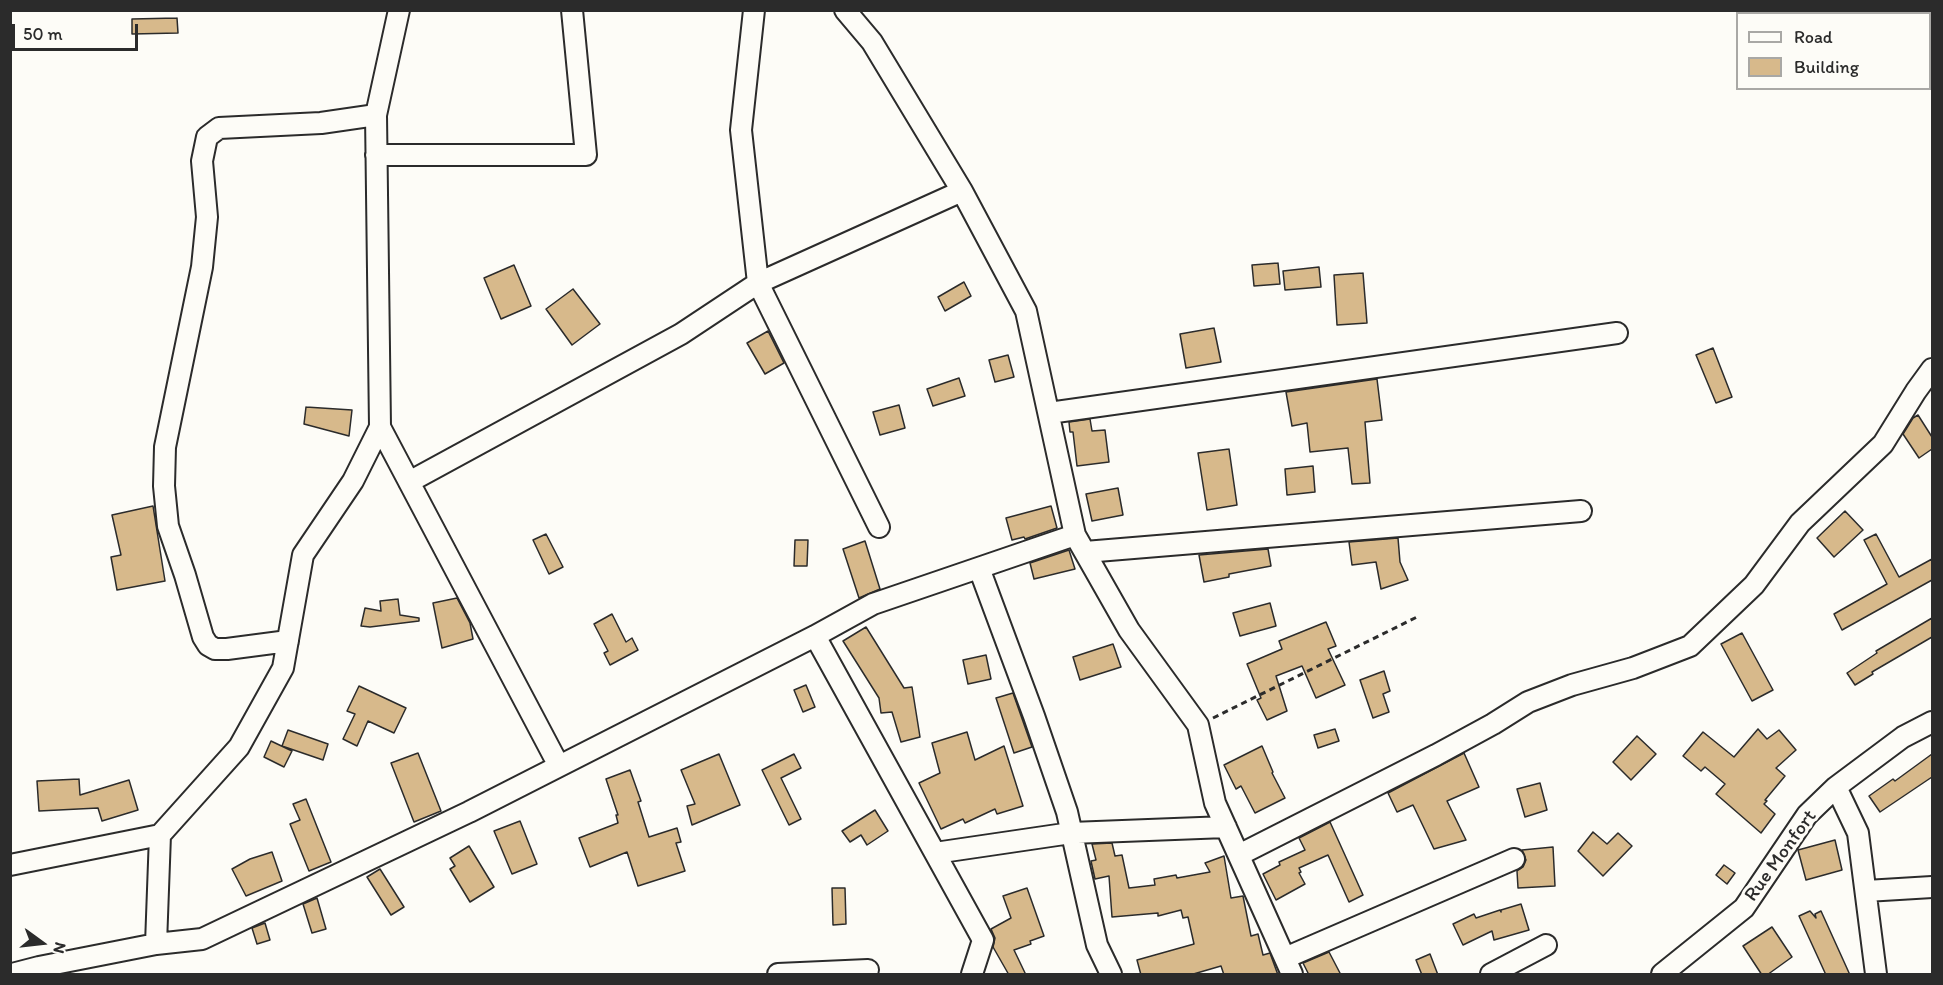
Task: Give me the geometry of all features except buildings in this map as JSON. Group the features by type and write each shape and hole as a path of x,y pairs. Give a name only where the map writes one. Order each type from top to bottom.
{"street":[{"path":"399,10 376,115 380,427 559,766"},
{"path":"376,155 586,155 572,10"},
{"path":"754,10 741,130 758,283 879,527"},
{"path":"845,10 872,42 962,191 1026,311 1075,535 1129,630 1198,725 1215,802 1288,966 1514,860"},
{"path":"288,641 227,649 215,649 208,645 203,637 168,526 164,486 165,447 202,267 207,217 202,161 207,136 219,128 321,123 376,115"},
{"path":"409,482 681,334 758,283 962,191"},
{"path":"1049,413 1617,333"},
{"path":"1239,855 1436,755 1528,702 1572,685 1633,668 1690,646 1754,585 1800,523 1883,444 1932,369"},
{"path":"10,865 160,835 239,747 283,668 303,555 353,481 380,427"},
{"path":"1085,552 1581,511"},
{"path":"12,975 156,944 202,939 469,812 815,636 873,604 1075,535"},
{"path":"979,568 1067,812 1097,945 1111,975"},
{"path":"815,636 983,940 972,975"},
{"name":"Rue Monfort","path":"1662,975 1744,908 1807,815 1836,787 1903,737 1932,722"},
{"path":"1836,787 1858,833 1876,975"},
{"path":"935,853 1071,833 1226,827"},
{"path":"156,944 160,835"},
{"path":"1866,891 1932,887"},
{"path":"1491,975 1546,945"},
{"path":"778,975 868,970"}],"path":[{"path":"1198,725 1417,617"}]}
